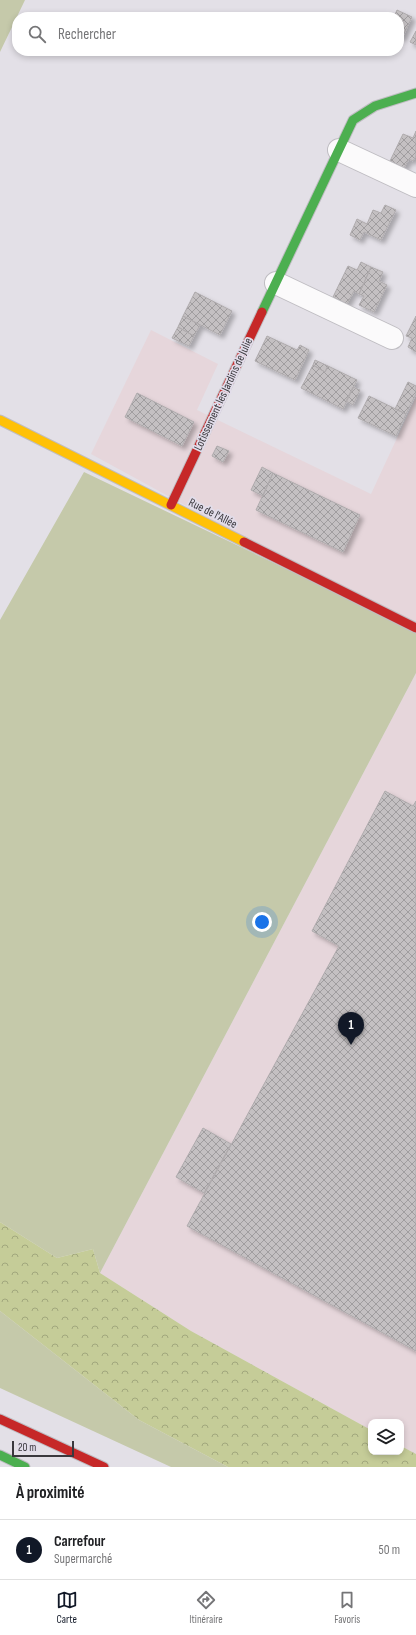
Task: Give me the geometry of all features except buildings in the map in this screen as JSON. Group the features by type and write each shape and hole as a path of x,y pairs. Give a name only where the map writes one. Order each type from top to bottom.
{"main road":[{"name":"Lotissement les Jardins de Julie","path":"171,505 353,120 366,110 395,98 416,93"},
{"name":"Rue de l'Allée","path":"0,420 416,628"},
{"path":"0,1419 104,1467"},
{"path":"0,1455 25,1467"}],"street":[{"path":"339,150 416,186"},
{"path":"276,283 392,338"}],"shaded area":[{"path":"151,330 218,364 197,410 371,494 416,397 416,631 91,454"},
{"path":"416,673 416,1454 404,1448 404,1419 368,1419 368,1428 191,1331 100,1273"}],"green space":[{"path":"0,0 25,0 19,12 12,12 12,27 0,52"},
{"path":"84,472 416,631 416,673 100,1273 93,1249 57,1258 0,1222 0,620"},
{"path":"0,1222 57,1258 93,1249 100,1273 191,1331 368,1428 368,1455 404,1455 404,1448 416,1454 416,1467 228,1467 139,1420 0,1311"},
{"path":"0,1311 139,1420 228,1467 171,1467 0,1388"}],"traffic: fast":[{"path":"262,312 353,120 375,106 416,93"},
{"path":"0,1455 25,1467"}],"traffic: slow":[{"path":"0,420 244,542"}],"traffic: jam":[{"path":"171,505 262,312"},
{"path":"244,542 416,628"},
{"path":"0,1419 104,1467"}],"place":[{"name":"Carrefour","path":"351,1045"}]}
